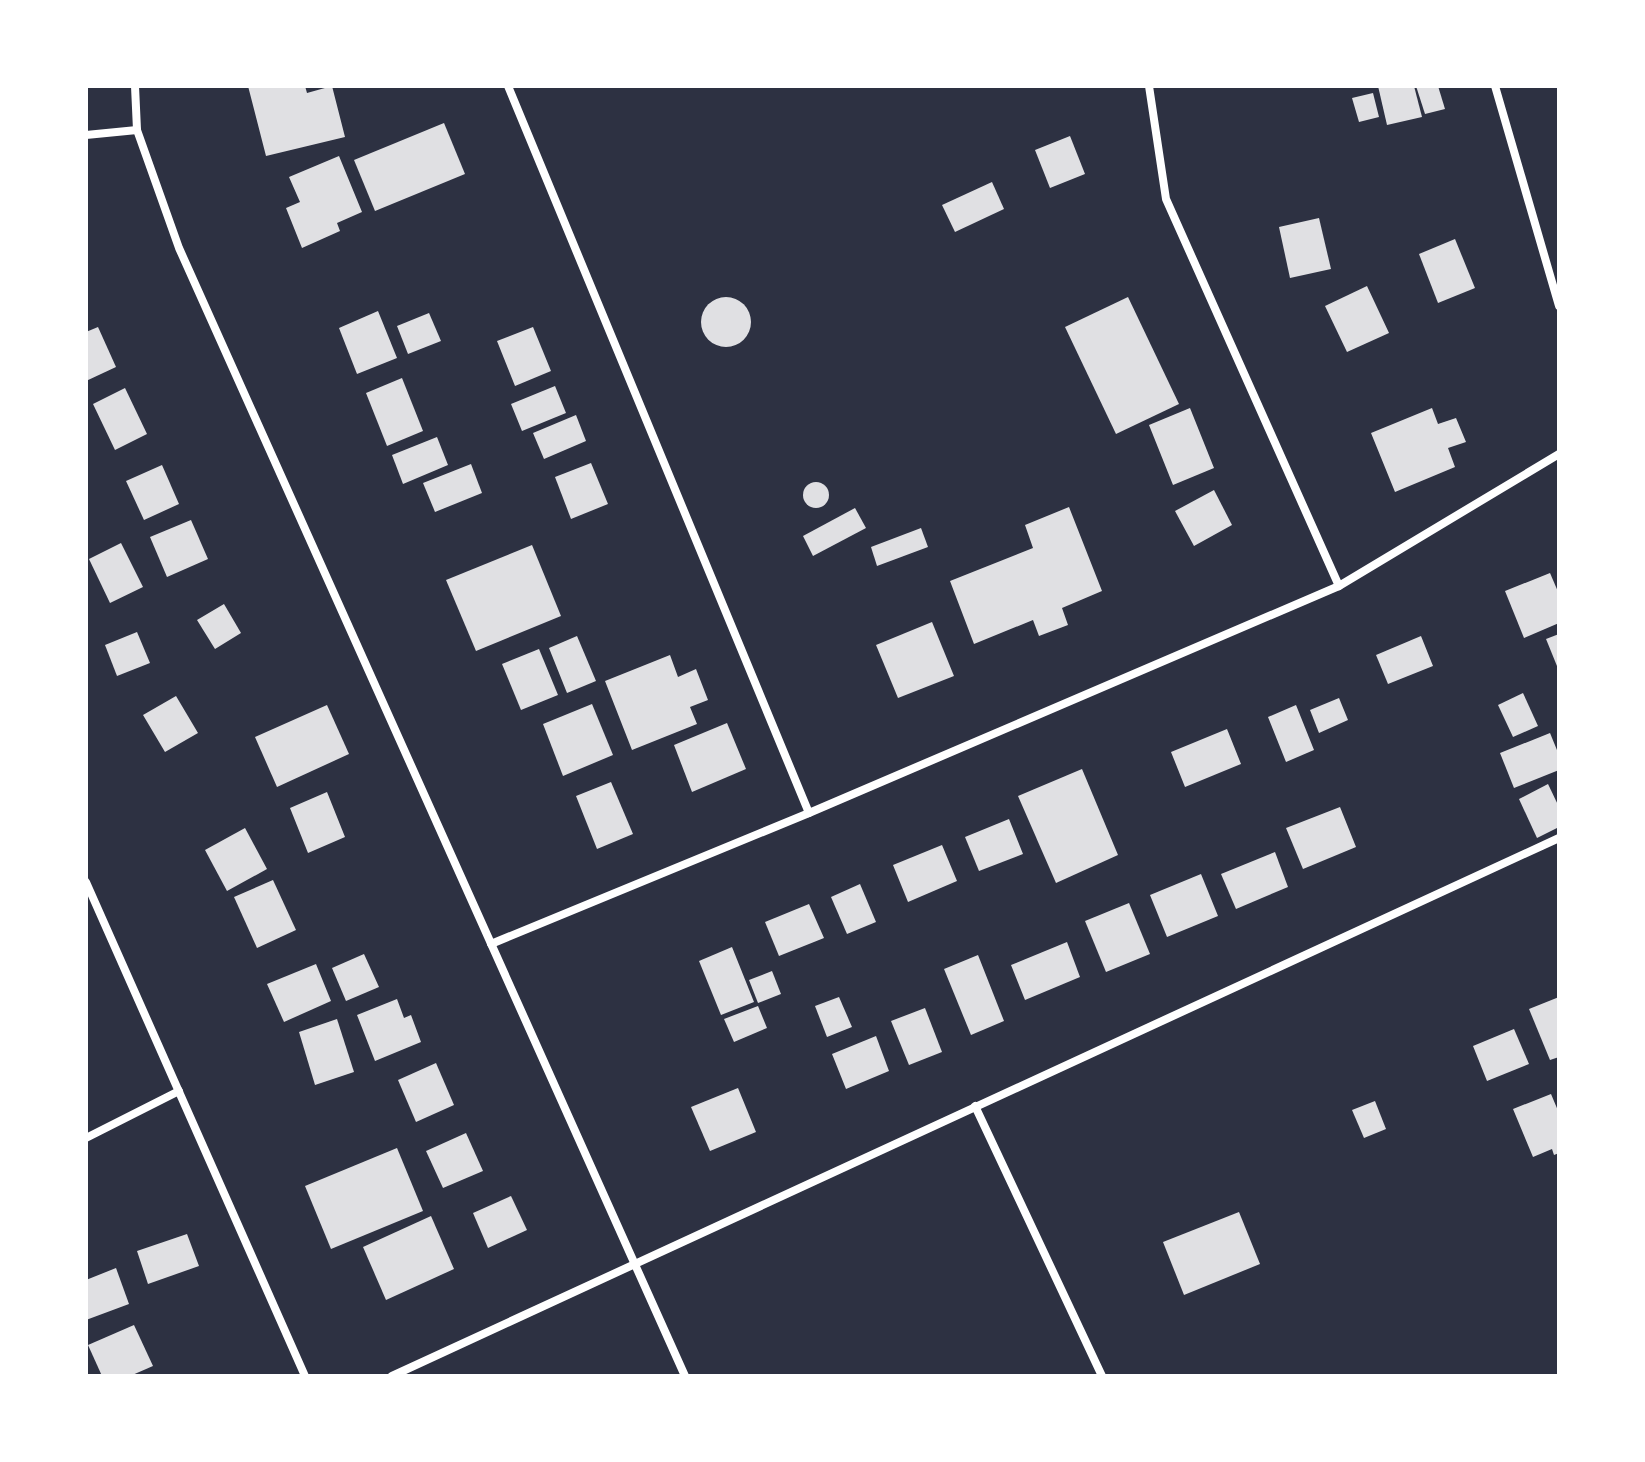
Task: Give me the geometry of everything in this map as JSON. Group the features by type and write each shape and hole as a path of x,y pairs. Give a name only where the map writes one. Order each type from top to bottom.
{"street":[{"path":"135,86 137,130 179,248 685,1376"},
{"path":"508,86 809,813"},
{"path":"1149,86 1166,199 1339,586"},
{"path":"1495,86 1559,306"},
{"path":"86,135 137,130"},
{"path":"491,944 809,813 1339,586 1559,454"},
{"path":"392,1376 1559,838"},
{"path":"86,882 305,1376"},
{"path":"86,1138 179,1091"},
{"path":"975,1106 1102,1376"}],"building":[{"path":"248,86 305,86 307,93 332,86 345,137 266,156"},
{"path":"1378,86 1414,86 1422,117 1387,125"},
{"path":"1416,86 1438,86 1445,109 1425,114"},
{"path":"1373,93 1379,117 1359,122 1352,98"},
{"path":"444,123 465,174 375,211 354,160"},
{"path":"1070,136 1085,174 1050,188 1035,150"},
{"path":"339,156 362,212 337,223 340,231 302,248 286,208 300,202 289,177"},
{"path":"992,182 1004,209 955,232 942,205"},
{"path":"1319,218 1331,269 1290,278 1279,227"},
{"path":"1455,239 1475,288 1438,303 1419,254"},
{"path":"1367,286 1389,333 1347,352 1325,306"},
{"path":"726,297 744,304 751,322 744,340 726,347 708,340 701,322 708,304"},
{"path":"1128,297 1179,404 1116,434 1065,327"},
{"path":"378,311 397,358 357,374 339,328"},
{"path":"429,313 441,341 408,354 397,326"},
{"path":"98,327 116,367 86,381 86,332"},
{"path":"533,327 551,371 515,386 497,341"},
{"path":"402,378 423,431 387,446 366,393"},
{"path":"555,386 566,413 522,431 511,404"},
{"path":"125,388 147,434 115,450 93,404"},
{"path":"1190,408 1214,468 1173,485 1149,425"},
{"path":"1432,408 1438,424 1456,418 1466,442 1448,448 1455,467 1395,492 1371,433"},
{"path":"576,415 586,441 544,459 533,433"},
{"path":"437,437 448,465 403,484 392,455"},
{"path":"591,463 608,504 571,519 555,477"},
{"path":"471,464 482,493 435,512 423,483"},
{"path":"162,465 179,504 144,520 126,481"},
{"path":"816,482 825,486 829,495 825,504 816,508 807,504 803,495 807,486"},
{"path":"1214,490 1232,525 1194,546 1175,511"},
{"path":"1069,507 1102,591 1062,608 1068,625 1039,636 1033,620 974,644 950,581 1033,548 1025,525"},
{"path":"855,508 866,528 813,556 803,536"},
{"path":"191,520 208,559 167,577 150,537"},
{"path":"921,528 928,547 877,566 871,547"},
{"path":"121,543 143,587 110,603 89,559"},
{"path":"532,545 561,616 476,651 446,580"},
{"path":"1550,573 1559,594 1559,623 1524,638 1505,591"},
{"path":"224,604 241,633 215,649 197,620"},
{"path":"932,622 954,676 898,698 876,645"},
{"path":"137,632 150,663 117,676 105,645"},
{"path":"1559,634 1559,671 1546,639"},
{"path":"577,636 596,681 567,693 549,648"},
{"path":"1421,636 1433,666 1388,684 1376,655"},
{"path":"539,649 558,695 521,710 502,664"},
{"path":"670,655 678,677 696,669 708,700 690,707 697,724 632,750 605,681"},
{"path":"1523,693 1538,726 1513,737 1498,705"},
{"path":"176,696 198,733 165,752 143,715"},
{"path":"1339,698 1348,720 1319,733 1310,710"},
{"path":"592,704 613,755 563,776 543,724"},
{"path":"327,705 349,754 277,787 255,737"},
{"path":"1296,705 1314,750 1286,762 1268,717"},
{"path":"727,723 746,769 692,792 674,745"},
{"path":"1227,729 1241,764 1185,787 1171,752"},
{"path":"1550,733 1559,755 1559,770 1514,788 1500,753"},
{"path":"1082,769 1118,855 1056,883 1018,796"},
{"path":"611,782 633,834 597,849 576,796"},
{"path":"1548,784 1559,807 1559,827 1537,838 1519,799"},
{"path":"327,792 345,837 308,853 290,808"},
{"path":"1340,807 1356,847 1303,869 1286,828"},
{"path":"1009,819 1023,854 979,871 965,837"},
{"path":"245,828 267,869 227,891 205,850"},
{"path":"942,845 957,881 908,902 893,865"},
{"path":"1275,852 1288,887 1236,909 1221,874"},
{"path":"1201,874 1218,916 1167,937 1150,895"},
{"path":"273,880 296,930 257,948 234,897"},
{"path":"860,884 876,922 847,934 831,897"},
{"path":"1129,903 1150,954 1106,972 1085,921"},
{"path":"809,904 824,938 779,956 765,922"},
{"path":"1067,942 1080,977 1025,1000 1011,965"},
{"path":"732,947 754,1002 721,1015 699,961"},
{"path":"364,954 379,987 346,1001 332,968"},
{"path":"978,955 1004,1021 971,1035 944,969"},
{"path":"316,964 331,1001 284,1022 267,984"},
{"path":"772,971 781,994 758,1003 749,980"},
{"path":"839,997 852,1027 827,1037 815,1006"},
{"path":"1559,997 1559,1057 1550,1060 1529,1009"},
{"path":"397,999 404,1018 411,1015 421,1042 375,1061 357,1015"},
{"path":"758,1006 767,1028 734,1042 724,1019"},
{"path":"925,1008 942,1052 909,1065 891,1021"},
{"path":"337,1019 354,1072 315,1085 299,1032"},
{"path":"1514,1029 1529,1064 1487,1081 1473,1046"},
{"path":"876,1036 889,1071 846,1089 832,1054"},
{"path":"436,1063 454,1105 416,1122 398,1080"},
{"path":"738,1088 756,1132 710,1151 691,1107"},
{"path":"1551,1094 1559,1113 1559,1153 1554,1155 1552,1149 1533,1157 1513,1109"},
{"path":"1375,1101 1386,1129 1364,1138 1352,1110"},
{"path":"466,1133 483,1171 443,1188 426,1151"},
{"path":"397,1148 423,1211 331,1249 305,1186"},
{"path":"511,1196 527,1230 488,1248 473,1213"},
{"path":"1239,1212 1260,1264 1184,1295 1163,1242"},
{"path":"431,1216 454,1269 386,1300 363,1247"},
{"path":"187,1234 199,1266 148,1284 137,1251"},
{"path":"116,1268 129,1304 86,1320 86,1280"},
{"path":"134,1325 153,1366 130,1376 102,1376 88,1345"}]}
